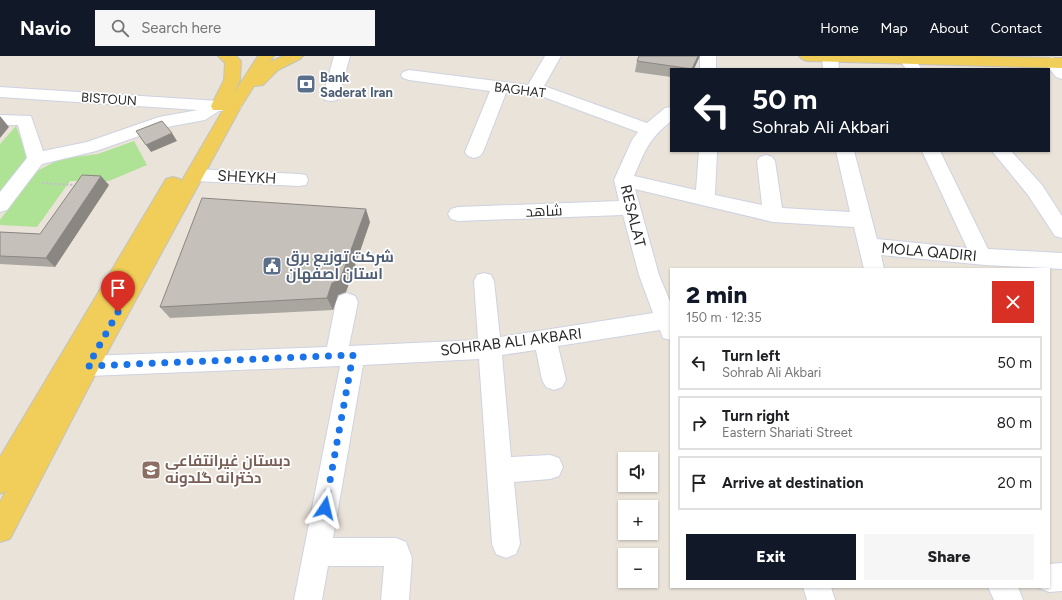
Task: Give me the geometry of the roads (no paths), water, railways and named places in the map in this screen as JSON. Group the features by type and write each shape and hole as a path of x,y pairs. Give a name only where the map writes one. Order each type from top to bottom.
{"main road":[{"path":"0,481 77,366 195,175 226,106 232,80 233,61 226,56"},
{"path":"0,529 77,366 226,106 253,56"},
{"path":"226,106 266,56"},
{"path":"226,106 272,67 295,56"},
{"path":"807,56 830,56 910,64 1059,66"}],"street":[{"path":"331,96 342,56"},
{"path":"534,89 553,56"},
{"path":"708,56 708,68"},
{"path":"830,56 831,68"},
{"name":"BAGHAT","path":"409,75 500,87 543,90 649,130"},
{"path":"474,152 500,87"},
{"name":"BISTOUN","path":"0,92 226,106"},
{"path":"0,205 36,159 90,147 159,123 199,116 226,106"},
{"name":"RESALAT","path":"669,326 662,287 631,208 623,180 641,140 649,130 670,113"},
{"path":"0,120 26,120 36,159"},
{"path":"704,199 708,152"},
{"path":"845,152 874,268"},
{"path":"931,152 981,256"},
{"path":"1003,152 1035,190 1062,231"},
{"path":"766,161 773,215"},
{"name":"SHEYKH","path":"195,175 299,180"},
{"path":"623,180 773,215 861,220"},
{"name":"شاهد","path":"458,214 631,208"},
{"name":"MOLA QADIRI","path":"868,246 954,261 981,256 1062,261"},
{"path":"484,281 506,544"},
{"path":"308,600 317,552 344,356 347,302"},
{"name":"SOHRAB ALI AKBARI","path":"77,366 469,350 545,339 669,326"},
{"path":"545,339 554,380"},
{"path":"500,470 550,467"},
{"path":"317,552 396,552 398,558 395,600"},
{"path":"1050,578 1062,577"},
{"path":"817,588 821,600"},
{"path":"1003,588 1009,600"}],"place":[{"name":"Bank Saderat Iran","path":"306,84"},
{"name":"شرکت توزیع برق استان اصفهان","path":"272,266"},
{"name":"دبستان غیرانتفاعی دخترانه گلدونه","path":"151,470"}]}
